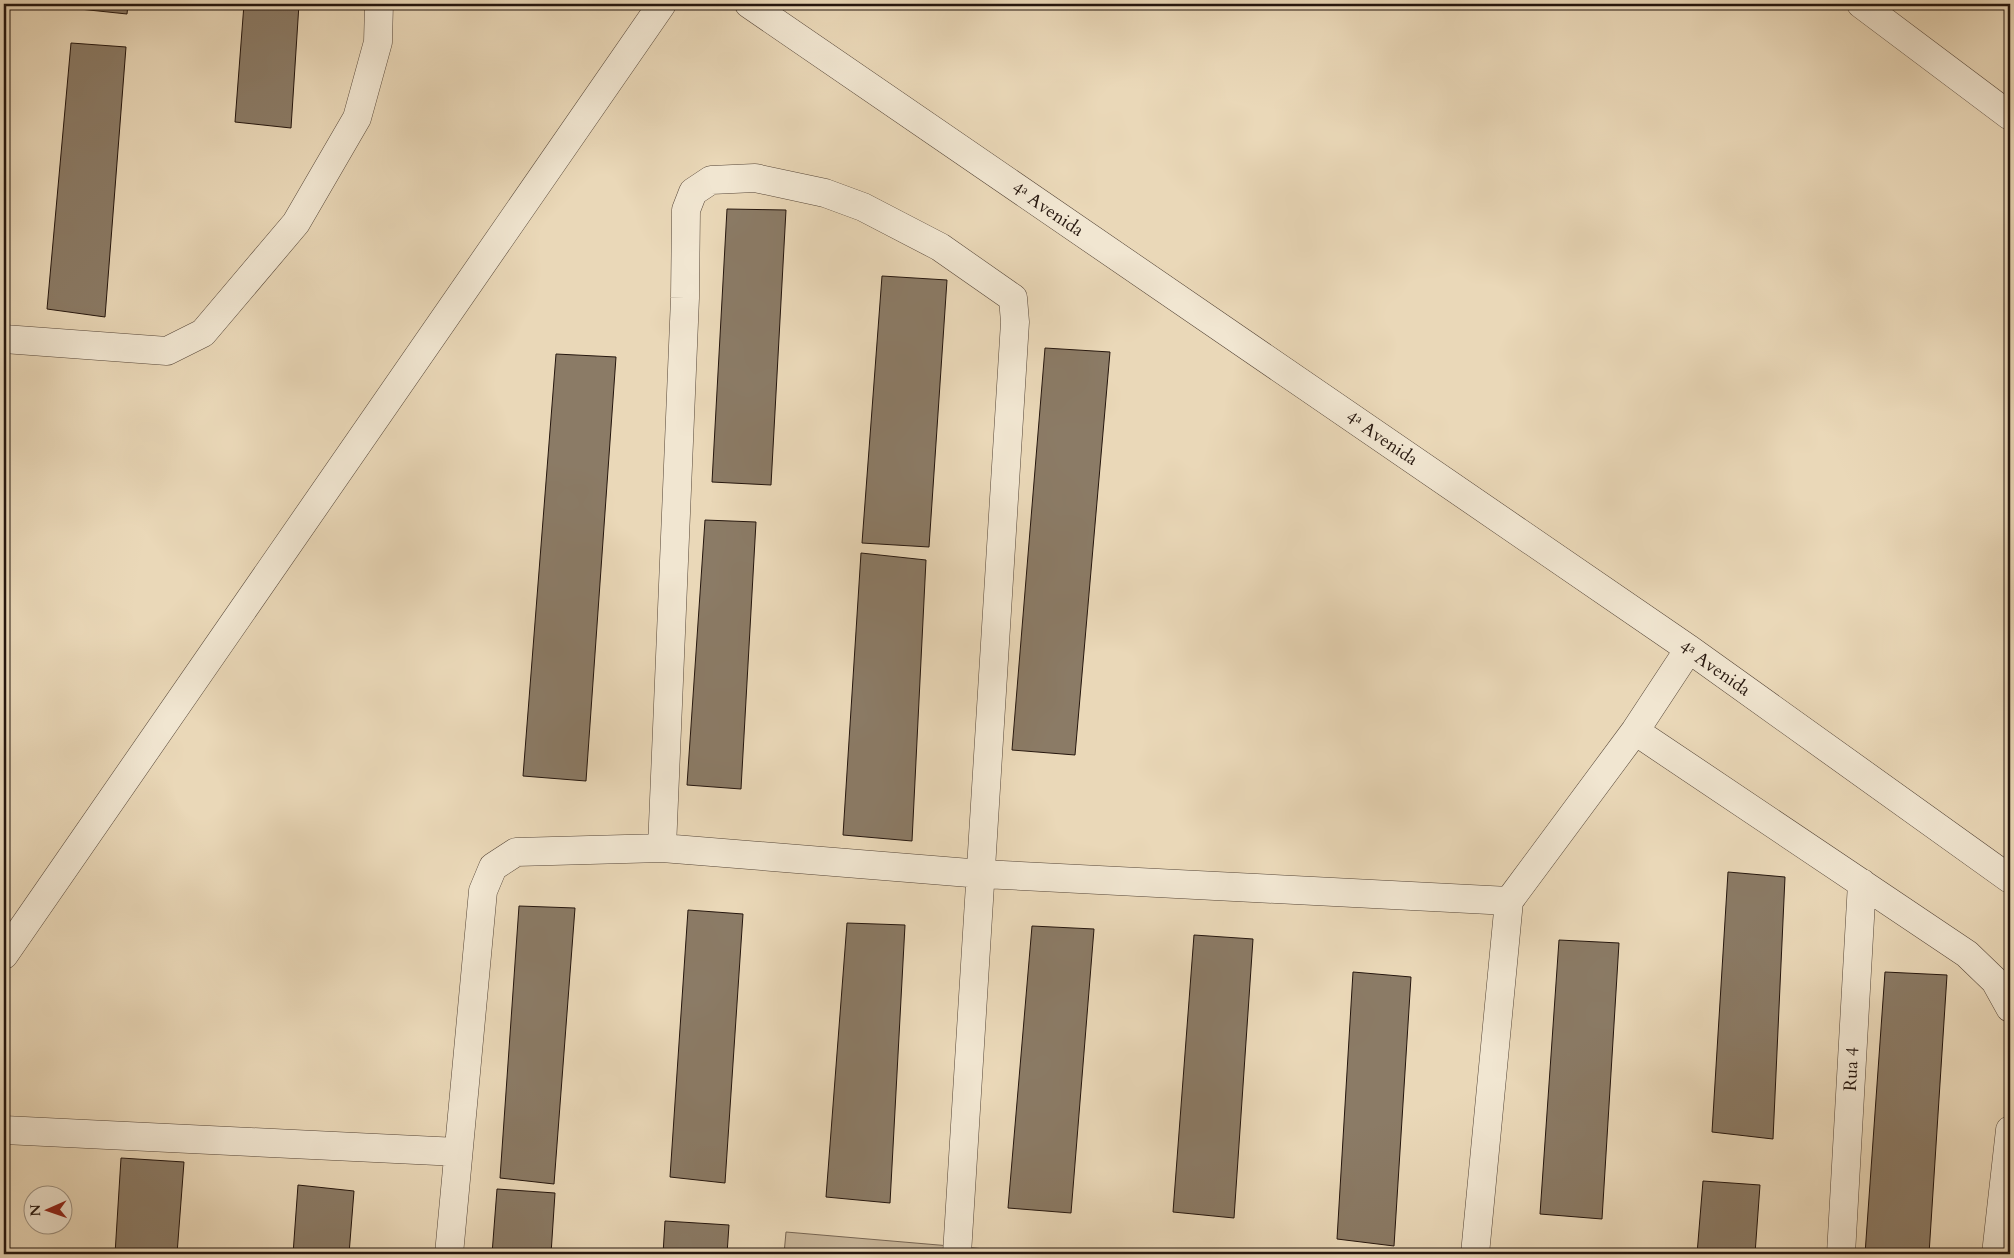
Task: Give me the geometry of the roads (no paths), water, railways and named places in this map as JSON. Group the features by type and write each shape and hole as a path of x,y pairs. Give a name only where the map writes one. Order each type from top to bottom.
{"street":[{"path":"4,339 167,351 203,334 296,223 357,118 378,42 379,4"},
{"path":"4,955 662,4"},
{"name":"4ª Avenida","path":"749,4 1689,649 2010,879"},
{"path":"1861,4 2010,116"},
{"path":"662,848 685,298 686,210 693,192 711,180 755,178 825,193 863,207 940,247 1013,298 1015,322 957,1254"},
{"path":"1475,1254 1509,901 1635,731 1689,649"},
{"path":"1635,731 1967,954 1994,981 2010,1008"},
{"path":"449,1254 483,891 493,867 516,852 662,848 982,874 1509,901"},
{"name":"Rua 4","path":"1841,1254 1862,883"},
{"path":"4,1130 458,1152"},
{"path":"1996,1254 2010,1130"}]}
